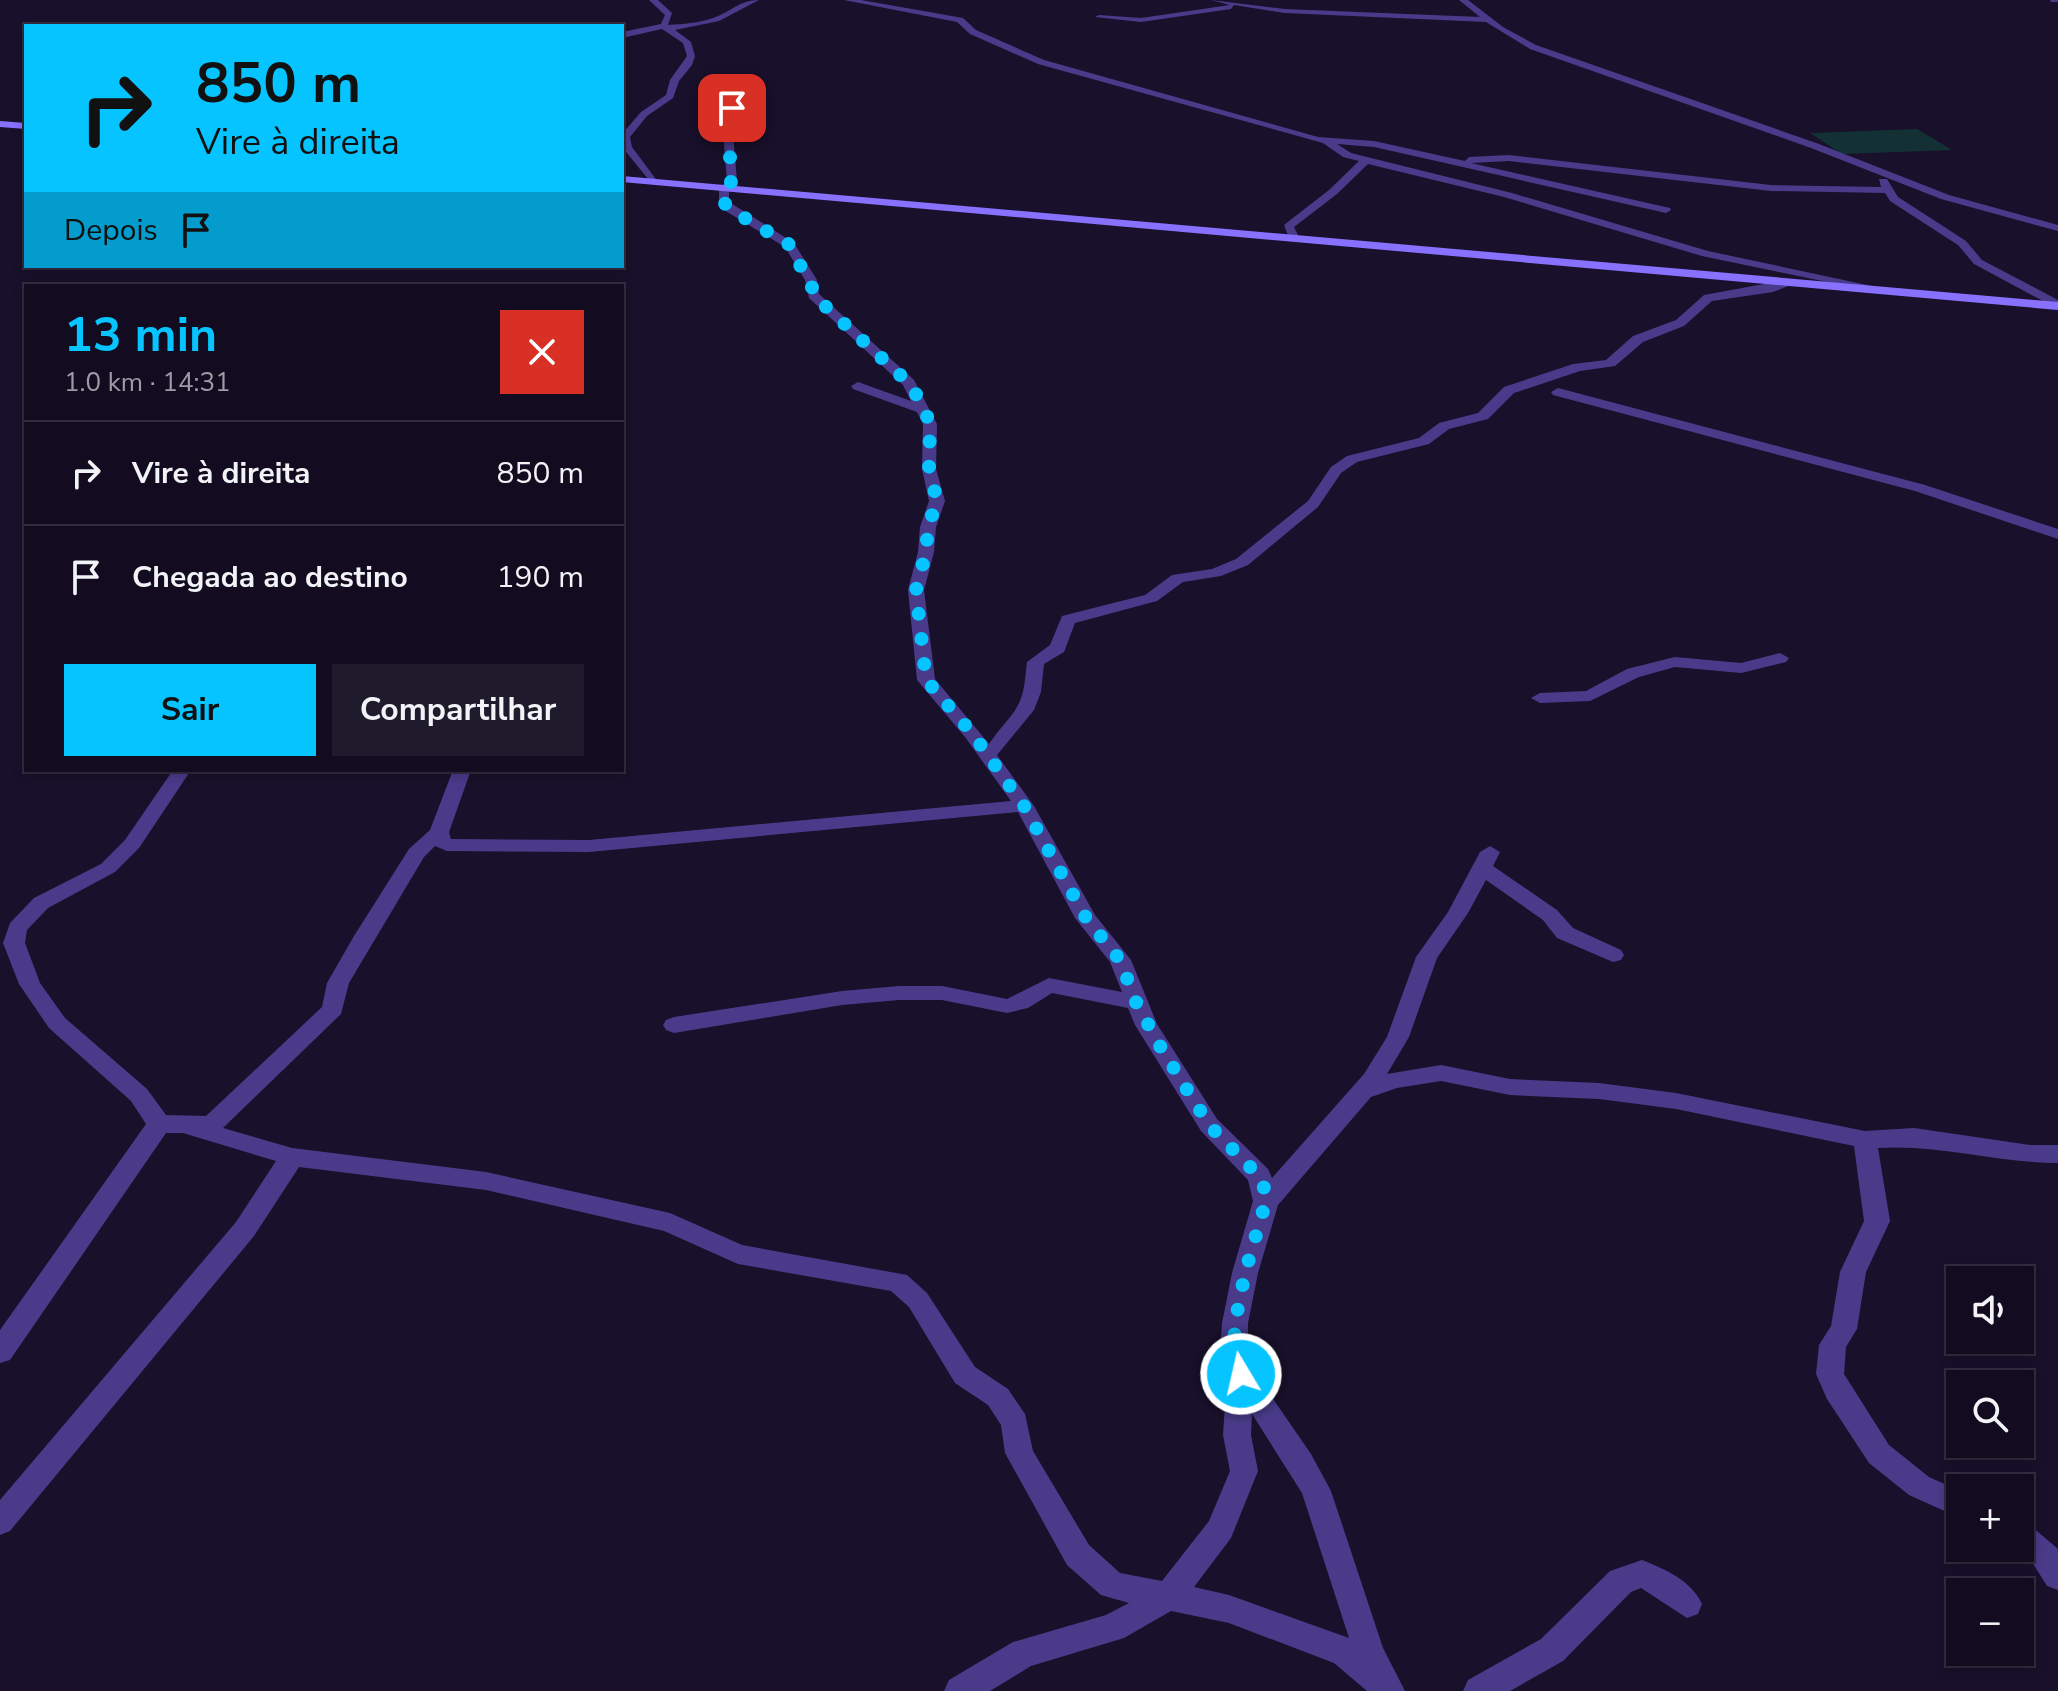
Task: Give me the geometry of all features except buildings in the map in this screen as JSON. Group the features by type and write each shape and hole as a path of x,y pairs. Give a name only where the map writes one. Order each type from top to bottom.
{"street":[{"path":"653,0 669,15 665,27"},
{"path":"624,35 715,20 725,16 738,4 755,0"},
{"path":"848,0 960,20 973,32 1069,71 1325,141 1360,142 1666,210"},
{"path":"1215,0 1285,11 1490,20"},
{"path":"1463,0 1523,43 1815,146 1945,197 2058,228"},
{"path":"1099,17 1144,20 1243,4"},
{"path":"1347,24 1354,13"},
{"path":"653,182 627,147 625,137 644,114 670,96 675,80 688,65 691,56 687,42 665,27"},
{"path":"735,95 727,121 732,177 724,202 728,208 790,245 796,260 811,280 813,295 909,383 930,424 929,469 937,496 916,590 926,680 987,753 1024,806 1086,918 1120,960 1146,1025 1209,1125 1259,1176 1266,1201"},
{"path":"0,124 24,126"},
{"path":"1325,141 1343,153 1366,160 1508,195 1718,257 1891,292"},
{"path":"1438,158 1509,158 1771,188 1891,190"},
{"path":"1294,239 1288,227 1333,192 1366,160"},
{"path":"1882,173 1881,178 1894,199 1962,243 1978,262 2039,302"},
{"path":"624,179 2058,306"},
{"path":"987,753 995,750 1010,725 1025,710 1032,692 1036,662 1058,648 1068,620 1151,598 1178,578 1215,573 1242,562 1313,504 1336,470 1352,459 1424,441 1444,426 1483,416 1509,390 1578,367 1610,363 1638,339 1680,323 1708,298 1773,288 1787,282"},
{"path":"2013,302 2058,313"},
{"path":"882,381 891,398"},
{"path":"858,386 924,410"},
{"path":"1558,392 1920,488 2058,534"},
{"path":"1540,698 1590,696 1633,673 1675,662 1741,668 1780,658"},
{"path":"159,1124 139,1095 57,1023 30,984 14,943 17,928 41,903 108,868 132,844 181,772"},
{"path":"461,772 439,832 439,840 447,845 589,846 1024,806"},
{"path":"159,1124 211,1125 324,1019 333,1009 338,983 409,864 416,853 439,832"},
{"path":"1388,1690 1369,1653 1316,1491 1301,1463 1241,1374 1234,1352 1235,1323 1245,1273 1266,1201 1372,1080 1398,1037 1427,957 1458,913 1486,860 1550,915 1565,933 1613,955"},
{"path":"674,1025 842,998 899,993 942,993 1007,1006 1020,1003 1049,985 1136,1002"},
{"path":"1362,1091 1408,1077 1441,1073 1510,1087 1599,1091 1676,1101 1865,1140 1914,1137 2030,1154 2058,1154"},
{"path":"0,1352 159,1124"},
{"path":"188,1126 292,1157 486,1181 670,1223 738,1254 898,1282 918,1300 965,1375 998,1397 1015,1422 1019,1453 1078,1555 1112,1585 1229,1609 1345,1652 1388,1690"},
{"path":"1865,1140 1877,1221 1853,1272 1844,1329 1833,1345 1830,1374 1837,1391 1879,1454 1919,1486 1946,1499"},
{"path":"0,1522 245,1229 292,1157"},
{"path":"960,1691 1024,1653 1113,1628 1168,1597 1220,1529 1244,1471 1237,1435 1241,1374"},
{"path":"2034,1545 2043,1552 2058,1576"},
{"path":"1479,1691 1552,1650 1621,1581 1642,1574 1663,1584 1687,1604"}],"green space":[{"path":"1917,129 1952,150 1842,154 1810,133"}],"route":[{"path":"732,108 727,121 732,181 727,189 724,188 724,202 728,208 794,249 796,260 811,280 813,295 868,349 909,383 930,424 929,469 937,501 928,527 926,552 916,590 926,680 972,733 1024,806 1071,895 1120,960 1146,1025 1209,1125 1259,1176 1264,1188 1266,1201 1245,1273 1235,1323 1234,1352 1241,1374"}]}
